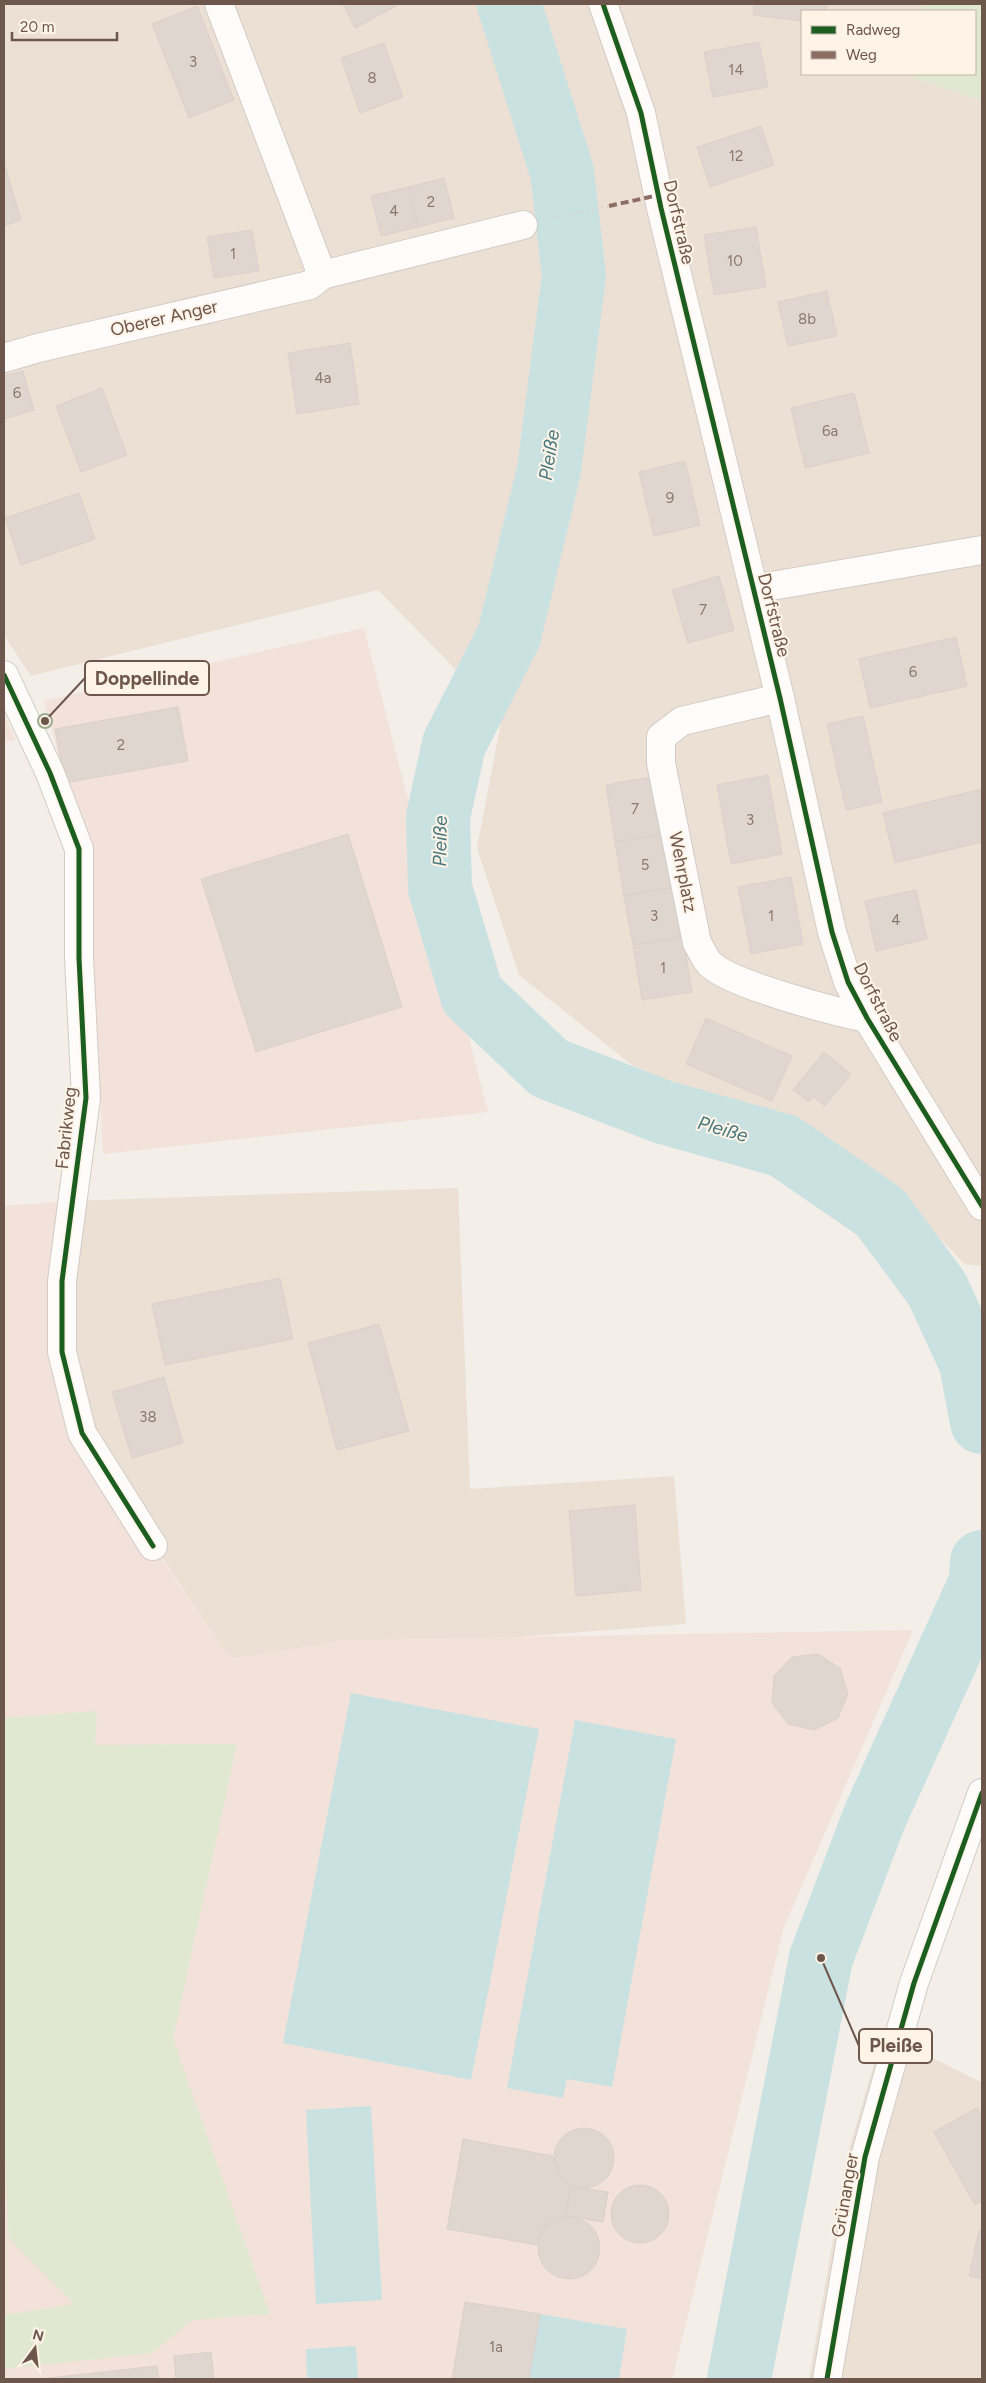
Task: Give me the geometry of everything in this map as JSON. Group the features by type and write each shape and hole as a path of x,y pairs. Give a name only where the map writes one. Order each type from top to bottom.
{"street":[{"path":"219,4 322,275"},
{"name":"Dorfstraße","path":"603,4 641,113 661,208 780,698 832,932 848,982 867,1018 982,1206"},
{"name":"Oberer Anger","path":"4,358 38,348 310,285 322,275 523,225"},
{"name":"Dorfstraße","path":"754,588 982,550"},
{"name":"Fabrikweg","path":"4,675 15,720 50,773 78,849 79,958 86,1098 62,1281 62,1352 82,1433 153,1546"},
{"name":"Wehrplatz","path":"780,698 682,721 661,737 661,763 697,943 709,963 727,975 829,1010 867,1018"},
{"name":"Grünanger","path":"828,2379 865,2157 914,1983 982,1793"}],"path":[{"path":"523,225 609,206"}],"shaded area":[{"path":"4,4 922,4 922,10 801,10 801,75 915,75 915,78 982,101 982,1266 965,1264 872,1170 632,1065 519,975 477,848 502,717 378,590 31,676 4,635"},
{"path":"364,628 488,1112 103,1154 88,864 44,701"},
{"path":"4,715 16,740 4,741"},
{"path":"458,1188 470,1489 674,1476 686,1624 230,1659 107,1475 62,1352 71,1201"},
{"path":"71,1201 62,1281 82,1433 153,1546 230,1659 345,1640 913,1630 784,1927 672,2379 4,2379 4,1206"},
{"path":"883,2033 982,2083 982,2379 809,2379 848,2153"}],"green space":[{"path":"922,4 982,4 982,101 914,78 915,75 976,75 976,10 922,10"},
{"path":"97,1711 95,1745 237,1744 173,2039 270,2314 192,2320 152,2353 4,2369 4,2315 74,2304 9,2238 4,2131 4,1718"}],"water":[{"path":"351,1693 539,1729 471,2080 283,2043"},
{"path":"575,1720 676,1739 612,2087 567,2079 563,2098 507,2088"},
{"path":"371,2106 382,2300 316,2304 306,2110"},
{"path":"540,2314 627,2329 619,2379 529,2379"},
{"path":"356,2346 358,2379 307,2379 306,2349"}],"building":[{"path":"343,4 400,4 355,28"},
{"path":"754,4 827,4 826,10 801,10 801,21 753,15"},
{"path":"197,6 234,100 189,118 152,24"},
{"path":"759,42 768,87 713,97 704,52"},
{"path":"384,43 403,97 360,113 341,58"},
{"path":"761,126 774,165 710,187 697,147"},
{"path":"4,162 21,220 4,226"},
{"path":"444,178 454,218 418,227 408,187"},
{"path":"408,187 418,227 381,236 371,196"},
{"path":"756,227 766,287 714,295 704,235"},
{"path":"252,230 259,271 214,278 207,237"},
{"path":"827,291 837,336 788,346 778,302"},
{"path":"350,343 359,404 297,414 288,353"},
{"path":"23,371 34,410 4,419 4,376"},
{"path":"102,388 127,455 81,472 56,406"},
{"path":"854,393 869,453 805,468 791,408"},
{"path":"685,461 700,525 654,536 639,472"},
{"path":"79,493 95,539 21,565 5,518"},
{"path":"719,576 734,630 688,643 672,590"},
{"path":"956,637 967,686 870,708 859,659"},
{"path":"178,707 188,761 65,783 55,729"},
{"path":"863,716 882,802 846,810 827,724"},
{"path":"768,775 782,854 731,864 717,785"},
{"path":"656,776 665,834 615,842 606,785"},
{"path":"982,789 982,842 895,863 883,813"},
{"path":"348,834 402,1007 256,1052 201,879"},
{"path":"665,834 674,887 624,896 615,842"},
{"path":"791,877 803,944 751,954 738,887"},
{"path":"674,887 683,937 633,945 624,896"},
{"path":"916,890 927,939 876,951 865,901"},
{"path":"683,937 692,992 642,1000 633,945"},
{"path":"706,1018 792,1056 772,1101 686,1064"},
{"path":"824,1052 851,1074 825,1106 813,1097 809,1102 793,1090"},
{"path":"280,1278 293,1339 165,1365 152,1304"},
{"path":"379,1324 409,1431 337,1450 308,1343"},
{"path":"164,1377 183,1443 132,1458 112,1392"},
{"path":"635,1505 641,1590 576,1596 569,1511"},
{"path":"818,1654 840,1668 848,1694 838,1718 814,1730 788,1724 772,1703 774,1676 792,1657"},
{"path":"977,2108 982,2118 982,2201 975,2205 934,2132"},
{"path":"578,2128 590,2128 601,2133 609,2141 614,2152 612,2170 601,2183 590,2188 578,2188 567,2183 559,2175 554,2164 554,2152 559,2141 567,2133"},
{"path":"463,2139 553,2156 558,2174 571,2186 566,2216 548,2224 537,2245 447,2229"},
{"path":"634,2185 646,2185 661,2193 669,2208 669,2220 661,2235 646,2243 634,2243 619,2235 611,2220 611,2208 619,2193"},
{"path":"571,2186 608,2192 603,2222 566,2216"},
{"path":"563,2217 575,2217 591,2226 598,2236 600,2248 598,2260 591,2270 575,2279 563,2279 552,2274 543,2265 538,2254 538,2242 543,2231 552,2222"},
{"path":"979,2230 982,2230 982,2279 969,2276"},
{"path":"465,2302 540,2314 529,2379 452,2379"},
{"path":"211,2352 214,2379 176,2379 174,2356"},
{"path":"157,2366 159,2379 40,2379"}],"waterway":[{"name":"Pleiße","path":"509,4 562,172 574,275 549,470 509,636 454,744 438,817 440,888 472,995 549,1068 663,1112 784,1146 880,1212 937,1289 971,1363 982,1422"},
{"name":"Pleiße","path":"739,2379 821,1958 875,1816 981,1582 982,1562"}],"marked path":[{"path":"609,206 659,195"}],"cycle path":[{"path":"603,4 641,113 661,208 780,698 832,932 848,982 867,1018 982,1206"},
{"path":"4,675 50,773 79,849 79,958 86,1098 62,1281 62,1352 82,1433 153,1546"},
{"path":"827,2379 865,2157 914,1983 982,1793"}],"place":[{"name":"Doppellinde","path":"45,721"},
{"name":"Pleiße","path":"821,1958"}]}
